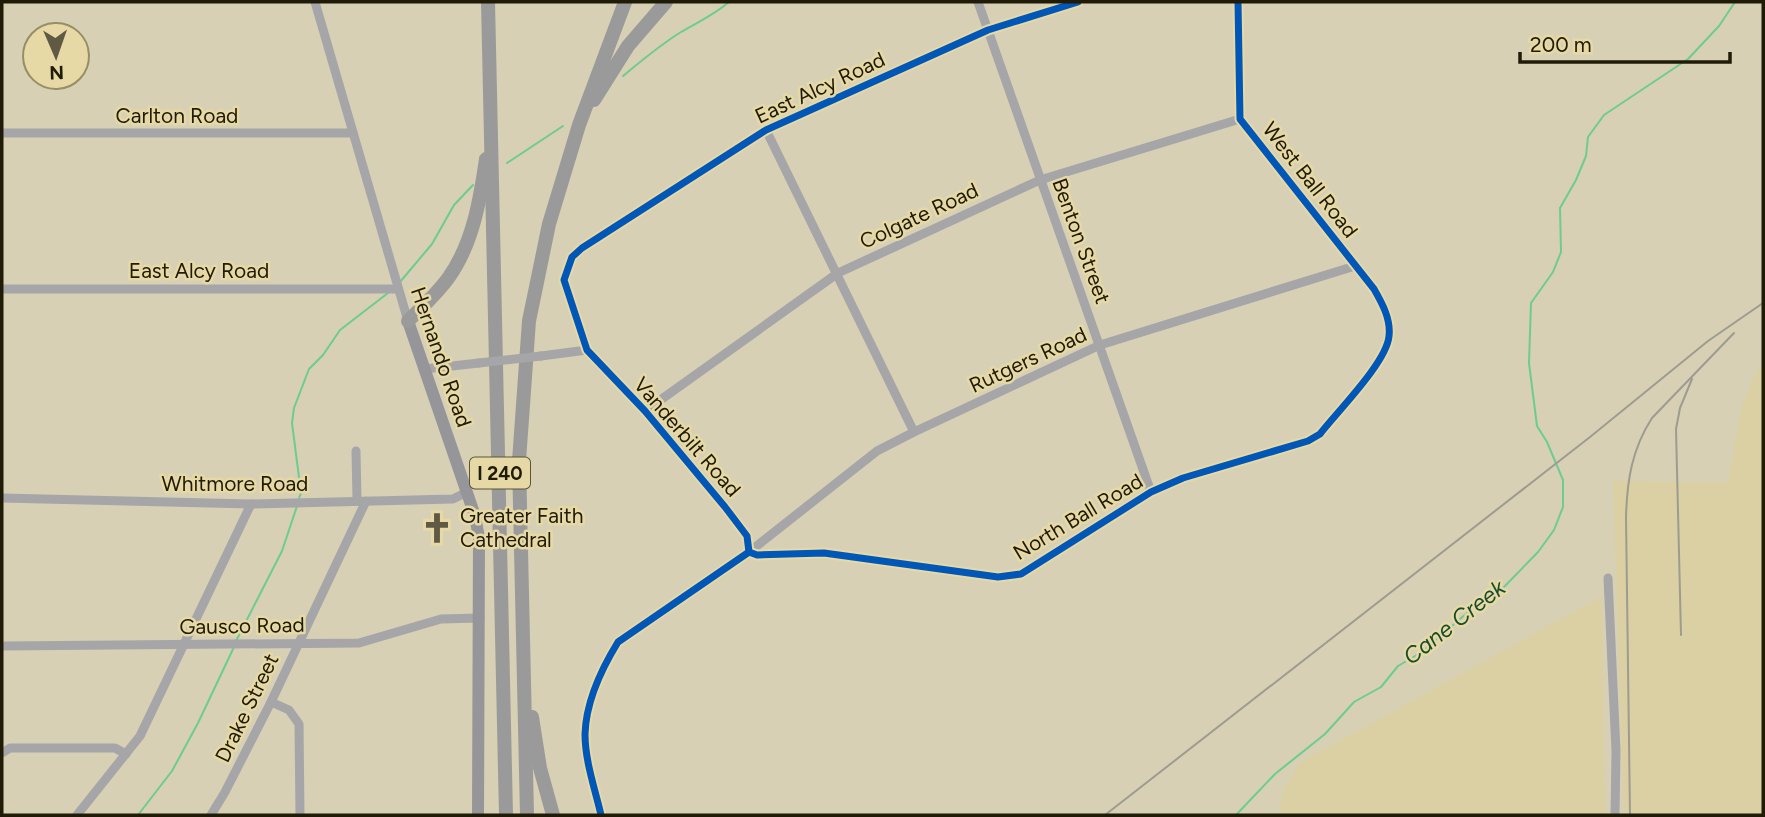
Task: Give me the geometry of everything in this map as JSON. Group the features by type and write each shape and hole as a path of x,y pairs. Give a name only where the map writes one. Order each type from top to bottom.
{"highway":[{"name":"I 240","path":"488,2 506,815"},
{"name":"I 240","path":"527,815 519,461 528,332 549,224 579,125 625,2"},
{"path":"579,125 628,46 666,2"},
{"path":"408,321 447,279 467,244 476,215 491,130"},
{"path":"524,677 540,768 552,815"}],"main road":[{"name":"Hernando Road","path":"408,321 467,492 479,538 478,815"}],"street":[{"name":"Hernando Road","path":"316,2 408,321"},
{"name":"Benton Street","path":"978,2 1152,492"},
{"name":"East Alcy Road","path":"587,350 564,280 572,257 582,248 766,131 988,30 1078,2"},
{"name":"West Ball Road","path":"1238,2 1240,119 1379,298 1389,326"},
{"name":"Colgate Road","path":"645,411 838,273 1040,180 1240,119"},
{"path":"766,131 914,432"},
{"name":"Carlton Road","path":"2,133 353,133"},
{"name":"Rutgers Road","path":"749,552 877,451 914,432 1100,345 1355,266"},
{"name":"East Alcy Road","path":"2,289 397,289"},
{"name":"North Ball Road","path":"749,552 757,555 824,553 1011,577 1021,574 1152,492 1183,478 1320,434 1381,358 1388,341 1389,326"},
{"path":"425,369 587,350"},
{"name":"Vanderbilt Road","path":"587,350 645,411 747,536 749,552"},
{"path":"356,451 362,500"},
{"name":"Whitmore Road","path":"2,498 251,504 453,499 467,492"},
{"name":"Drake Street","path":"211,815 271,702 362,500"},
{"path":"77,815 140,736 251,504"},
{"path":"601,815 587,757 585,733 599,676 618,642 749,552"},
{"path":"1608,578 1616,751 1615,815"},
{"name":"Gausco Road","path":"2,646 359,643 441,619 480,618"},
{"path":"271,702 289,710 299,724 300,815"},
{"path":"2,753 10,748 115,748 126,754"}],"shaded area":[{"path":"1763,364 1763,815 1624,815 1613,481 1728,483 1741,408 1754,376"},
{"path":"1602,596 1605,815 1280,815 1282,792 1299,763"}],"waterway":[{"path":"623,76 666,42 729,2"},
{"name":"Cane Creek","path":"1236,815 1275,774 1325,734 1354,702 1381,687 1398,666 1422,652 1475,606 1504,587 1538,552 1554,530 1563,507 1563,480 1537,426 1529,363 1531,303 1553,272 1561,252 1560,208 1586,156 1588,137 1604,115 1688,59 1719,26 1735,2"},
{"path":"507,163 563,126"},
{"path":"400,282 432,244 454,205 473,185"},
{"path":"299,498 301,493 292,423 294,408 309,369 323,355 340,330 388,293"},
{"path":"236,641 282,551 297,506"},
{"path":"138,815 172,771 234,647"}],"railway":[{"path":"1105,815 1590,437 1708,341 1763,303"},
{"path":"1630,815 1626,517 1632,465 1652,418 1734,333"},
{"path":"1681,635 1676,429 1680,408 1692,379"}],"cycle path":[{"path":"749,552 747,536 725,507 645,411 587,350 564,280 572,257 766,130 988,30 1078,2"},
{"path":"601,815 588,765 585,734 592,698 612,652 618,642 749,552 757,555 824,553 998,577 1021,574 1151,492 1183,478 1308,441 1320,434 1371,373 1386,347 1389,336 1383,306 1374,289 1240,119 1238,2"}],"place":[{"name":"Greater Faith Cathedral","path":"437,528"}]}
